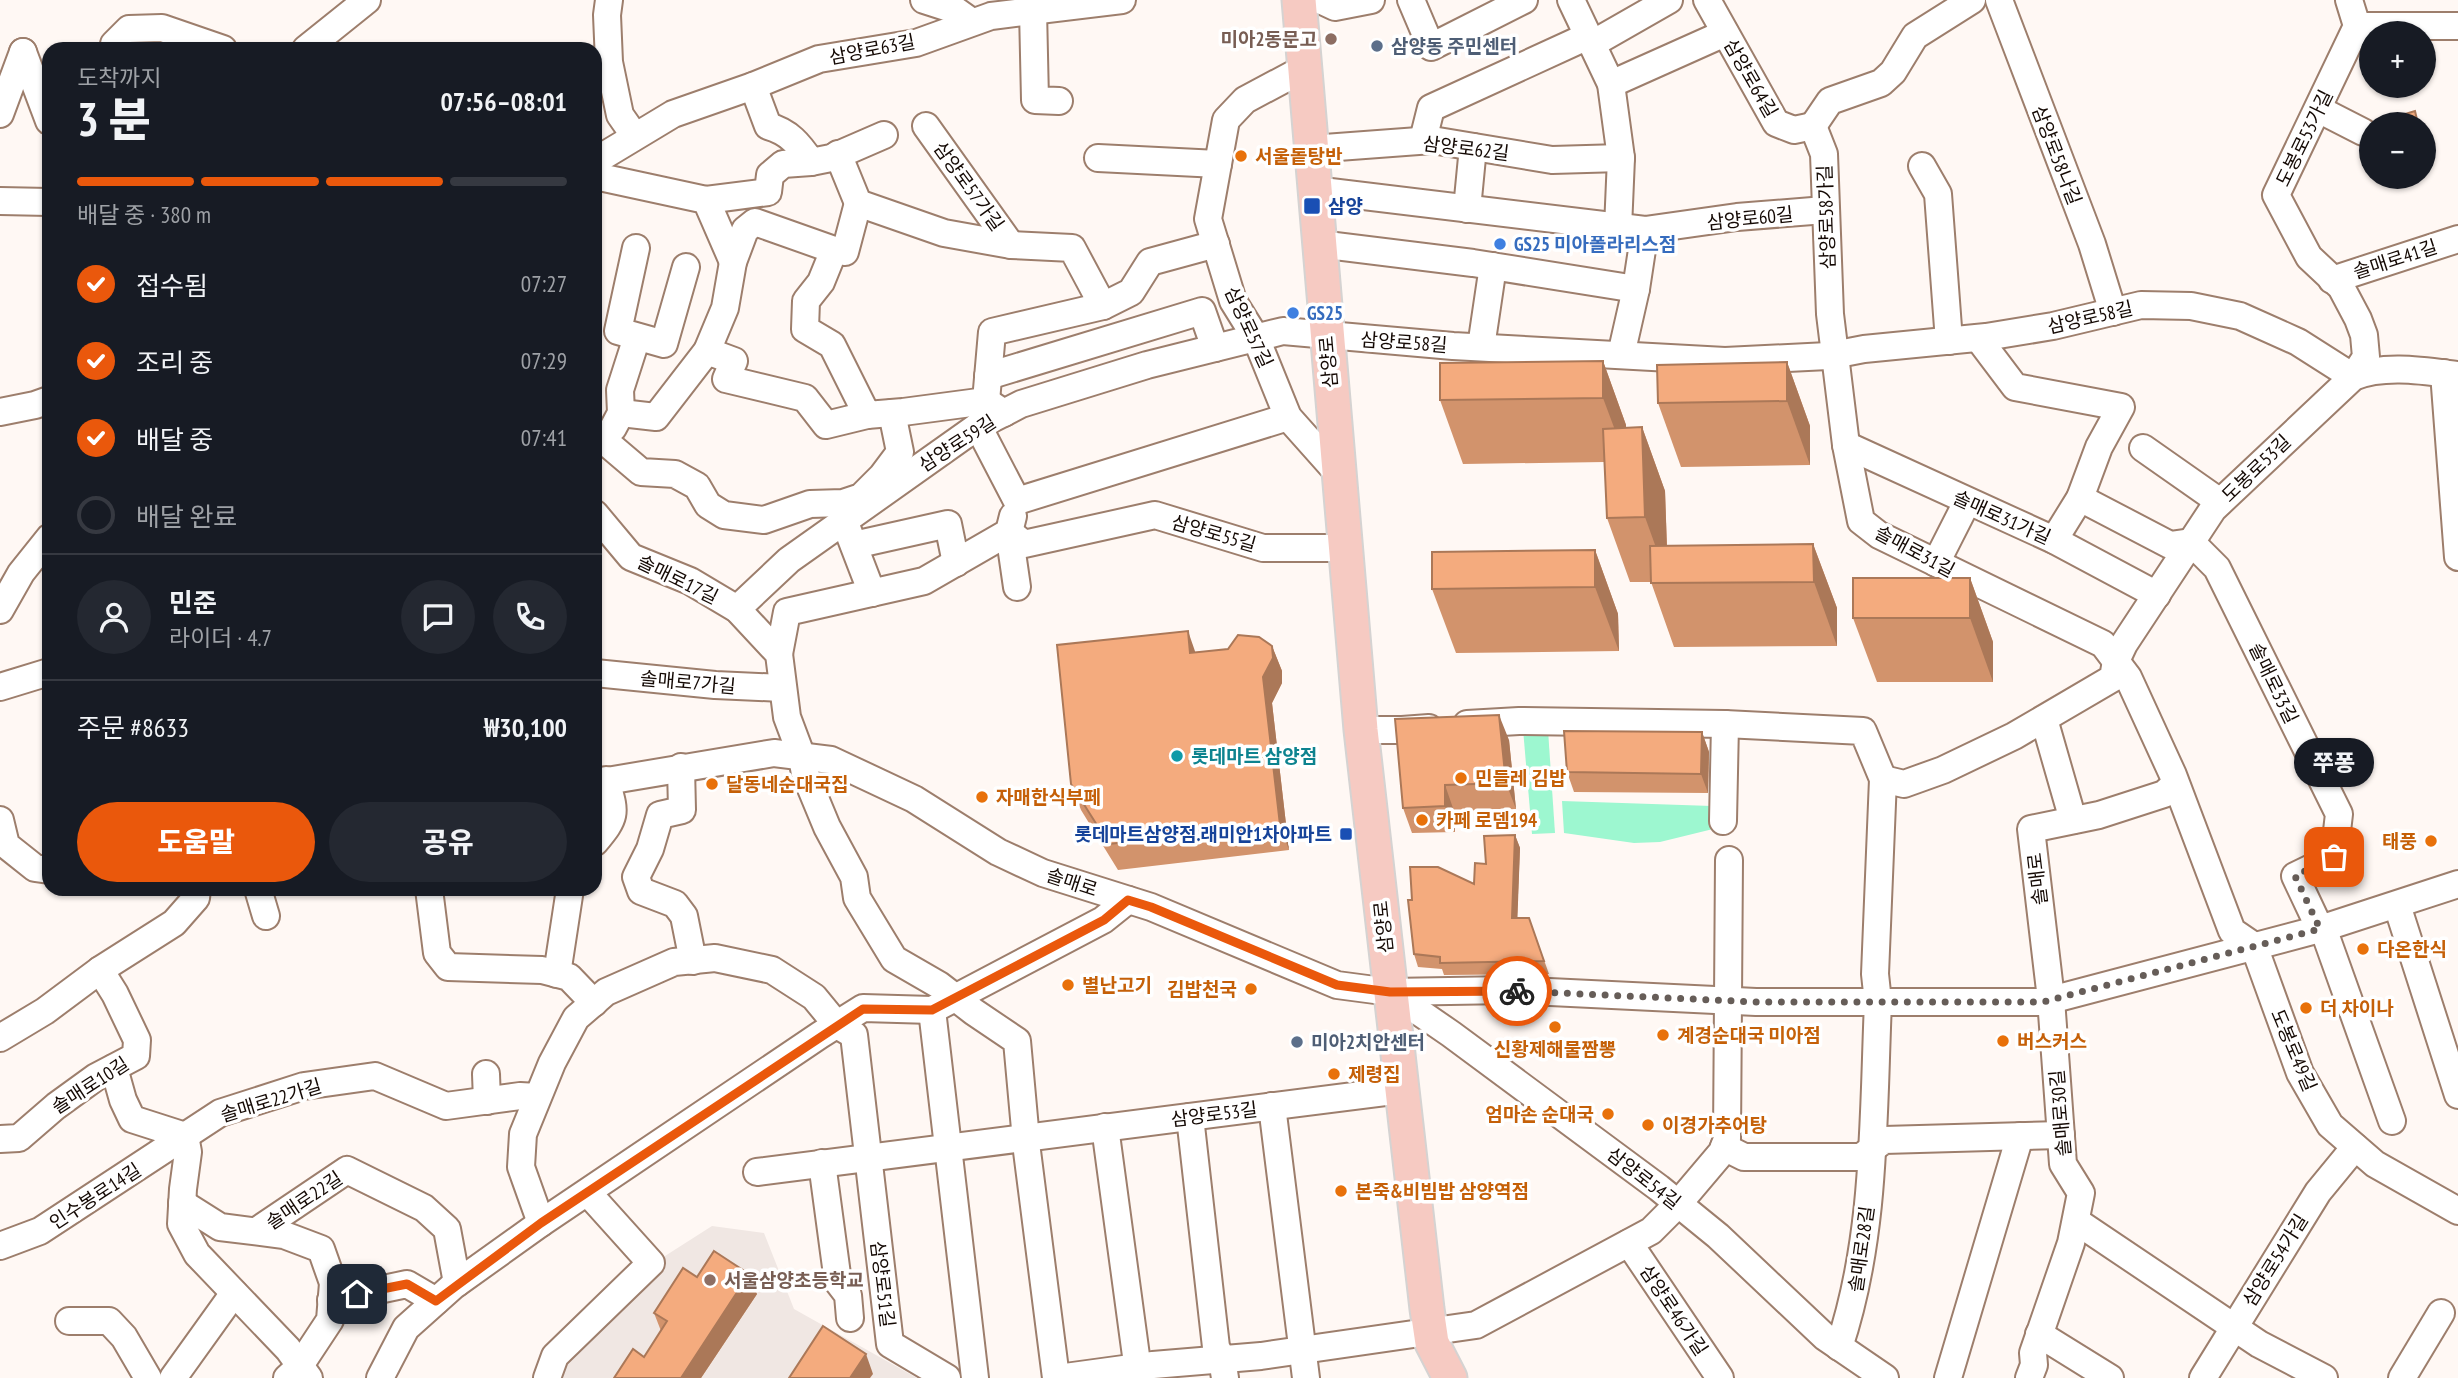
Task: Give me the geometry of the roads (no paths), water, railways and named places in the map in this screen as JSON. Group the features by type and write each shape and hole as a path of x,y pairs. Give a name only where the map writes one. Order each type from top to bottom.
{"main road":[{"name":"삼양로","path":"1299,0 1361,730 1432,1343 1450,1378"}],"street":[{"path":"315,42 367,0"},
{"path":"609,0 608,62 620,115 634,135"},
{"path":"924,0 955,10 972,23"},
{"name":"삼양로63길","path":"602,156 673,114 754,86 819,59 916,43 992,16 1122,0"},
{"path":"1320,0 1335,7 1371,0"},
{"path":"1410,0 1431,47 1524,0"},
{"path":"1572,0 1611,84 1621,158 1618,228"},
{"path":"1423,140 1431,108 1590,40 1669,0"},
{"name":"삼양로64길","path":"1707,0 1776,123 1794,130 1813,126"},
{"path":"1813,126 1830,101 1881,83 1893,72 1916,36 1972,0"},
{"name":"삼양로58나길","path":"1999,0 2092,244 2113,312"},
{"path":"2349,0 2357,26 2458,26"},
{"path":"1033,10 1035,100 1059,101"},
{"name":"도봉로53가길","path":"2353,377 2366,357 2364,335 2341,287 2308,257 2276,195 2357,26"},
{"path":"116,42 128,29 162,28 203,42"},
{"path":"1611,84 1725,33"},
{"path":"0,114 23,52 42,102"},
{"name":"삼양로57길","path":"1305,68 1245,100 1226,120 1208,219 1233,301 1256,338 1288,417 1337,472"},
{"path":"754,86 768,126 782,130 797,143 811,162"},
{"path":"2318,109 2359,130"},
{"name":"삼양로57가길","path":"926,126 1011,245"},
{"name":"삼양로58가길","path":"1813,126 1824,155 1833,353"},
{"path":"602,178 706,200 768,192 770,175 783,164 811,162 884,135"},
{"name":"삼양로62길","path":"1311,149 1432,139 1552,160 1621,158"},
{"path":"1467,209 1473,147"},
{"path":"621,414 656,416 707,351 725,308 733,262 745,230 755,222 845,252 858,203 838,154"},
{"path":"1098,158 1218,164"},
{"path":"1922,166 1938,194 1949,341"},
{"name":"삼양로60길","path":"1314,190 1645,230 1737,217 1825,211"},
{"path":"706,200 733,262"},
{"path":"0,201 42,202"},
{"name":"삼양로57가길","path":"858,203 944,233 1011,245 1072,248 1103,306"},
{"path":"1621,355 1636,289 1645,230"},
{"name":"솔매로41길","path":"2332,279 2458,239"},
{"path":"707,351 734,361 726,379 805,398 826,425 993,397 992,332 1103,306 1131,292 1150,262 1216,244"},
{"path":"1319,244 1636,289"},
{"path":"636,248 618,331 664,344 686,267"},
{"path":"602,443 641,472 675,474 697,486 708,505 724,515 764,520 810,504 843,503 861,497 882,476 900,452 879,414 832,345 805,329 806,301 821,282 834,250"},
{"path":"1481,347 1493,267"},
{"name":"삼양로58길","path":"1326,336 1725,361 1817,356 1978,338 2053,326 2141,305 2191,306 2240,316 2298,342 2353,377"},
{"name":"삼양로59길","path":"737,610 789,560 978,426 993,397 1202,311 1215,348"},
{"name":"삼양로59길","path":"993,397 1021,404 1134,369 1283,331 1326,336"},
{"path":"602,438 611,433 621,414 620,390 637,337"},
{"path":"1978,338 2015,387 2122,407 2099,447 2080,498 2054,540"},
{"name":"솔매로31길","path":"1833,353 1846,444 1861,521 1879,536 2104,644 2127,677 2175,784 2232,931 2254,946"},
{"path":"2353,377 2368,371 2451,374 2458,557"},
{"name":"도봉로53길","path":"2116,661 2124,644 2213,509 2353,377"},
{"path":"0,412 42,403"},
{"path":"1017,501 1288,417"},
{"path":"978,426 1017,501 1009,532 1017,587"},
{"name":"솔매로31가길","path":"1846,444 2054,540 2157,595"},
{"path":"2143,448 2220,502"},
{"path":"2080,498 2170,545 2191,542"},
{"path":"1936,563 1967,502"},
{"name":"삼양로55길","path":"1009,532 1024,544 1155,516 1263,548 1344,548"},
{"path":"844,520 873,593"},
{"name":"솔매로17길","path":"602,522 631,556 690,582 737,610 779,654"},
{"path":"854,545 948,524 956,563"},
{"path":"975,1378 948,1147 943,1003 939,985 894,959 857,898 855,877 827,827 805,775 802,757 787,717 779,654 787,612 924,582 1009,532"},
{"name":"솔매로33길","path":"2191,542 2217,568 2339,814 2334,857 2295,876 2321,928"},
{"path":"0,610 21,573 42,547"},
{"path":"1883,779 1904,784 1943,770 2014,736 2113,678 2116,661"},
{"path":"0,687 42,674"},
{"name":"솔매로7가길","path":"602,674 715,685 782,688"},
{"path":"2044,719 2073,820"},
{"path":"1361,730 1402,730 1519,721 1725,724 1863,731 1883,779 1875,974 1878,1002"},
{"path":"1723,821 1725,724"},
{"name":"솔매로","path":"602,781 774,753 831,760 914,799 998,852 1043,873 1151,907 1337,985 1390,992 1509,990 1729,1000 2043,1002 2321,928 2458,884"},
{"path":"681,767 682,810 660,815 650,849 636,877 642,891 675,904 684,916 693,961"},
{"name":"솔매로","path":"602,783 614,808 608,829 602,835"},
{"name":"솔매로","path":"2051,999 2031,829 2099,815 2164,794 2175,784"},
{"path":"0,823 6,845 36,869 42,869"},
{"path":"943,1003 1017,1041 1026,1137 1057,1378 1224,1369 1301,1349 1476,1325 1651,1231 1722,1152 1727,1139 1729,860"},
{"path":"0,1038 45,1011 100,970 174,923 196,896"},
{"path":"260,896 265,916"},
{"path":"430,896 437,953 448,967 542,970 569,977 594,1003"},
{"path":"557,974 569,896"},
{"path":"380,1378 406,1328 457,1283 541,1223 837,1025 863,1009 943,1003 1104,920 1128,900"},
{"path":"2397,905 2458,1095"},
{"path":"2321,928 2392,1121"},
{"name":"도봉로49길","path":"2254,946 2300,1073 2330,1125 2375,1164 2458,1211"},
{"path":"541,1223 521,1167 523,1134 552,1063 576,1018 606,992 674,962 715,958 772,970 814,997 837,1025 854,1035 867,1157"},
{"name":"솔매로10길","path":"0,1139 19,1138 56,1105 96,1077 135,1056 137,1040 115,993 100,970"},
{"name":"삼양로54길","path":"1390,992 1484,1058 1678,1204 1718,1236 1825,1337 1885,1378"},
{"name":"솔매로30길","path":"2029,1378 2035,1365 2033,1353 2071,1243 2081,1193 2063,1164 2051,999"},
{"name":"솔매로28길","path":"1839,1347 1852,1310 1862,1248 1872,1150 1878,1002"},
{"path":"114,1068 123,1100 132,1119 185,1136 188,1152 181,1224 197,1254 288,1349 298,1374"},
{"name":"솔매로22가길","path":"185,1136 220,1113 304,1086 375,1076 446,1106 486,1088 537,1097"},
{"name":"삼양로53길","path":"757,1172 1401,1090"},
{"path":"1272,1106 1306,1378"},
{"path":"1190,1117 1216,1347 1224,1369"},
{"path":"1105,1127 1138,1372"},
{"path":"1724,1147 1744,1157 1861,1157 1884,1140 2061,1135"},
{"name":"인수봉로14길","path":"0,1246 40,1231 185,1136"},
{"path":"1948,1378 2020,1136"},
{"name":"삼양로54가길","path":"2203,1378 2318,1192 2355,1147"},
{"name":"삼양로51길","path":"867,1157 890,1344 947,1378"},
{"path":"822,1163 838,1282 848,1295 850,1318"},
{"name":"솔매로22길","path":"258,1230 347,1170 424,1208 447,1230 457,1283"},
{"path":"547,1378 555,1356 651,1263 588,1193"},
{"path":"182,1203 220,1227 284,1235 321,1250 333,1283 330,1320 298,1374"},
{"path":"2076,1221 2235,1325 2259,1344 2314,1376"},
{"name":"삼양로46가길","path":"1629,1243 1720,1378"},
{"path":"331,1300 407,1284 436,1301"},
{"path":"173,1378 234,1293"},
{"path":"2402,1378 2441,1313"},
{"path":"69,1321 109,1321 124,1337 148,1378"},
{"path":"2039,1334 2110,1378"}],"place":[{"name":"미아2동문고","path":"1331,39"},
{"name":"삼양동 주민센터","path":"1377,46"},
{"name":"서울돝탕반","path":"1241,156"},
{"name":"삼양","path":"1312,206"},
{"name":"GS25 미아폴라리스점","path":"1500,244"},
{"name":"GS25","path":"1293,313"},
{"name":"롯데마트 삼양점","path":"1177,756"},
{"name":"민들레 김밥","path":"1461,778"},
{"name":"달동네순대국집","path":"712,784"},
{"name":"자매한식부페","path":"982,797"},
{"name":"카페 로뎀194","path":"1422,820"},
{"name":"롯데마트삼양점.래미안1차아파트","path":"1346,834"},
{"name":"태풍","path":"2431,841"},
{"name":"쭈퐁","path":"2334,857"},
{"name":"다온한식","path":"2363,949"},
{"name":"별난고기","path":"1068,985"},
{"name":"김밥천국","path":"1251,989"},
{"name":"더 차이나","path":"2306,1008"},
{"name":"신황제해물짬뽕","path":"1555,1027"},
{"name":"계경순대국 미아점","path":"1663,1035"},
{"name":"버스커스","path":"2003,1041"},
{"name":"미아2치안센터","path":"1297,1042"},
{"name":"제령집","path":"1334,1074"},
{"name":"엄마손 순대국","path":"1608,1114"},
{"name":"이경가추어탕","path":"1648,1125"},
{"name":"본죽&비빔밥 삼양역점","path":"1341,1191"},
{"name":"서울삼양초등학교","path":"710,1280"}]}
